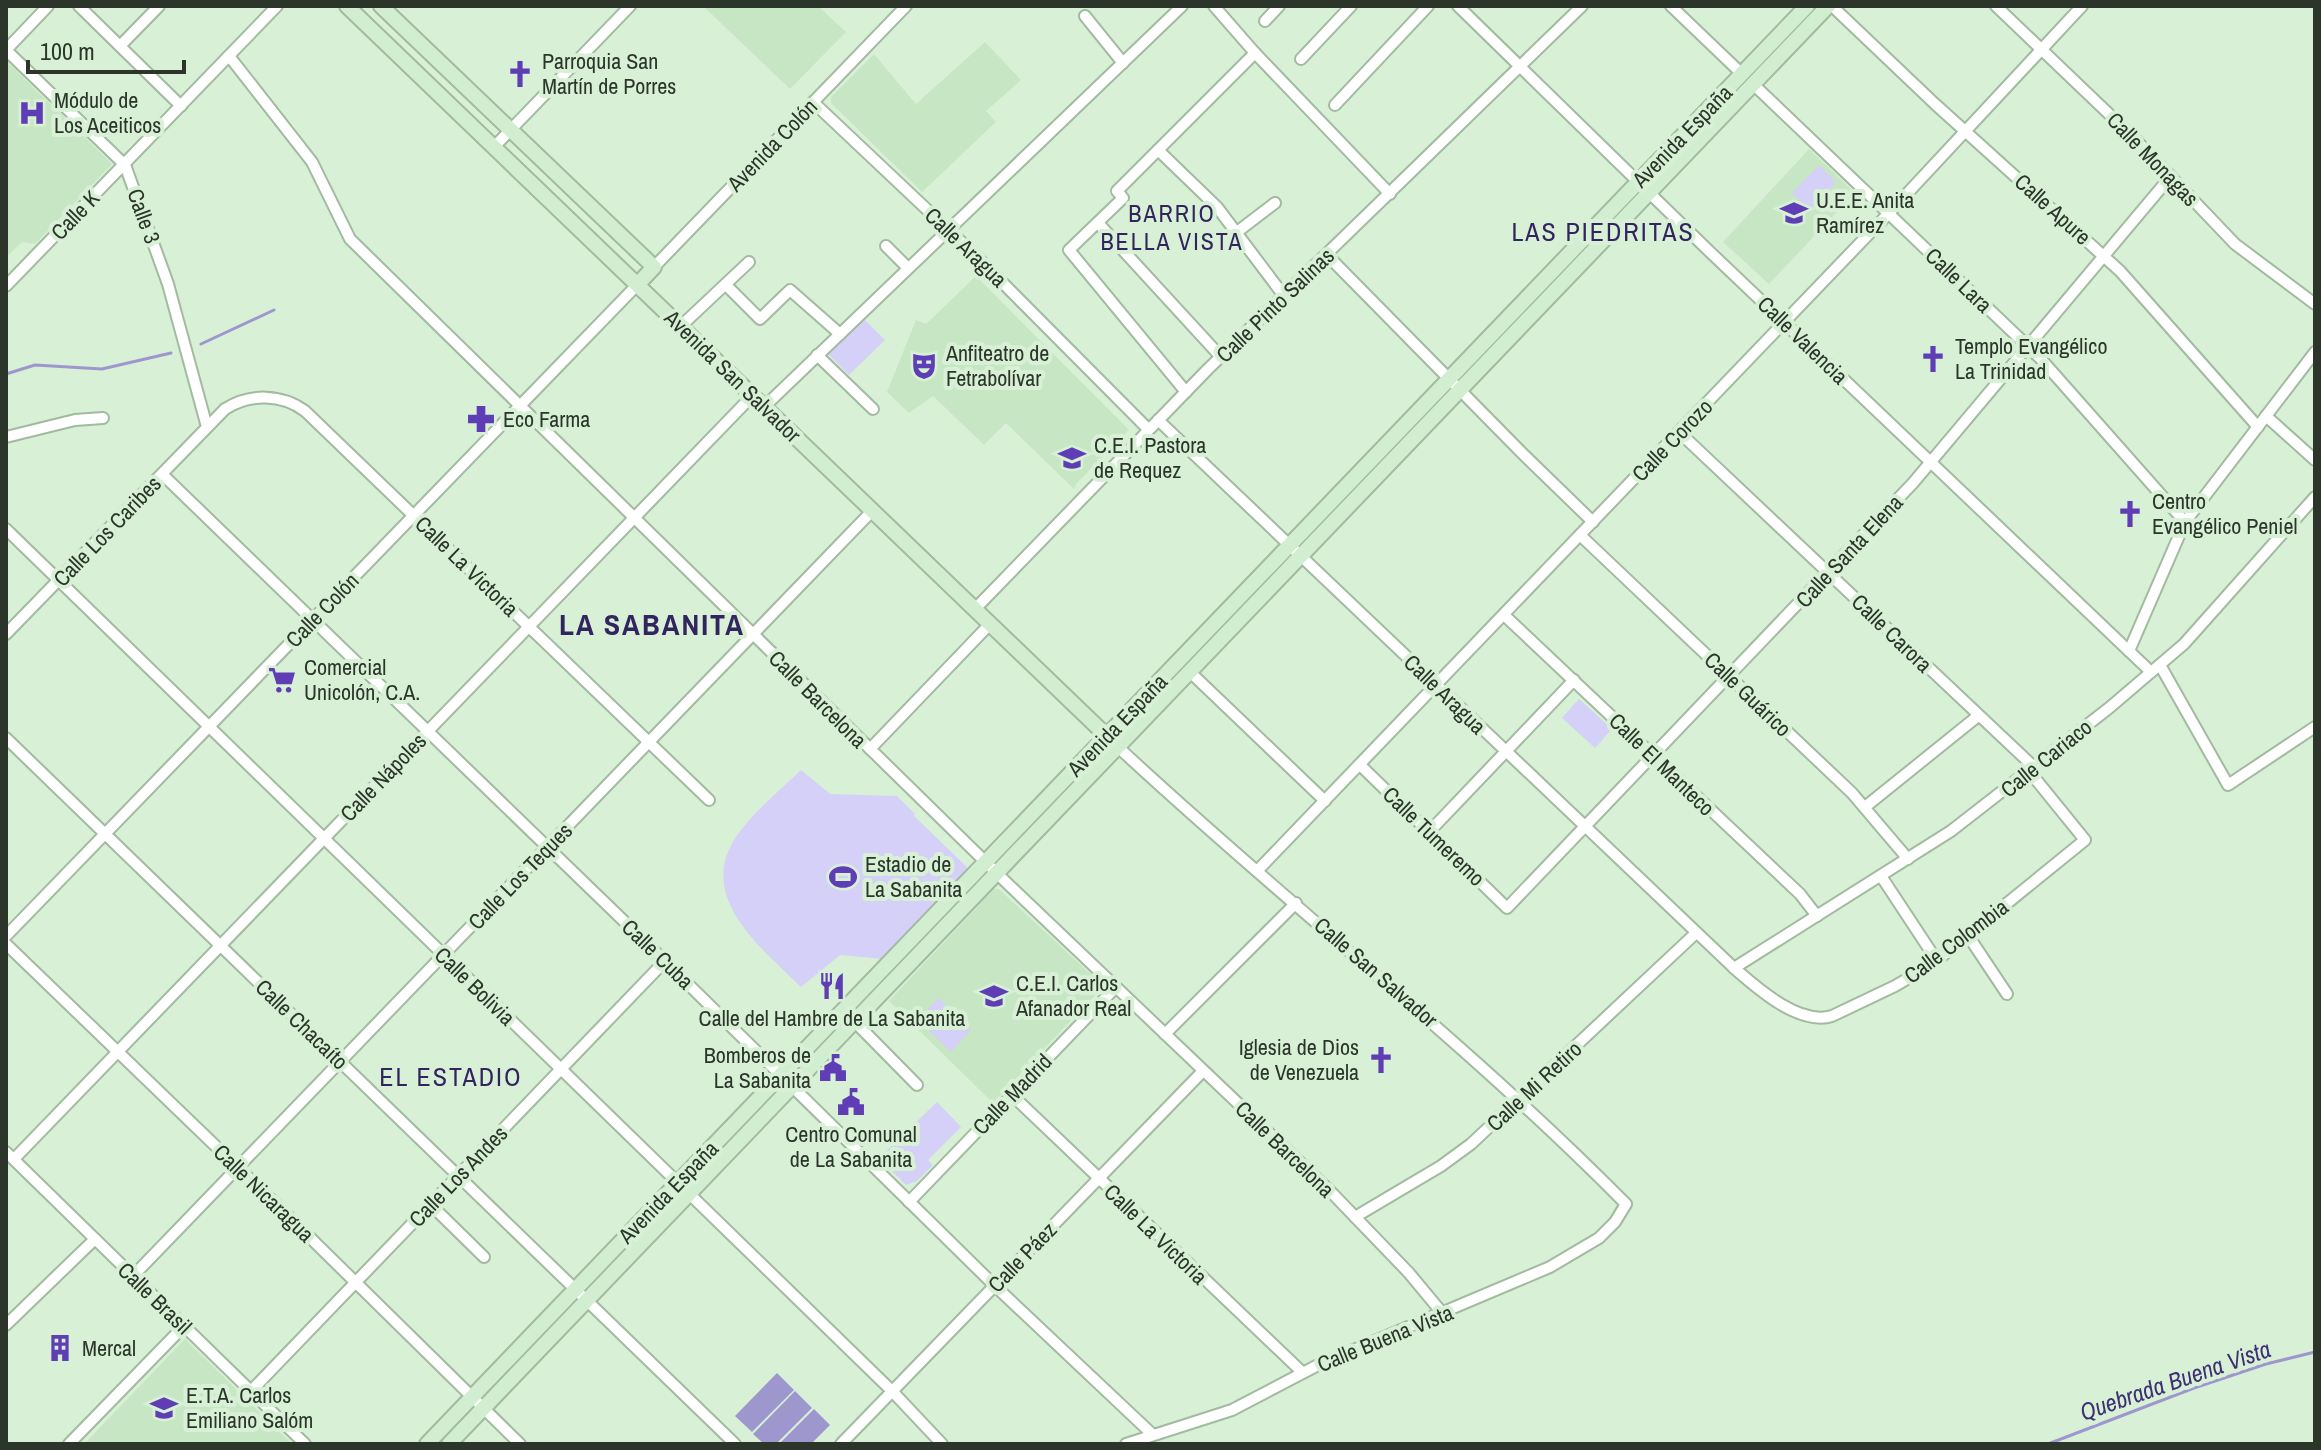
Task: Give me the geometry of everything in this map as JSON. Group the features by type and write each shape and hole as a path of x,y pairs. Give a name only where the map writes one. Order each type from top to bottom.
{"main road":[{"name":"Avenida San Salvador","path":"347,6 1112,741"},
{"path":"381,6 654,267"},
{"name":"Avenida España","path":"1748,79 1807,6"},
{"name":"Avenida España","path":"449,1444 854,1021 991,868 1112,741 1296,551 1460,391 1644,188 1748,79 1830,6"},
{"name":"Avenida España","path":"1112,741 1190,672 1449,380 1644,188"},
{"name":"Avenida Colón","path":"638,284 654,267"},
{"name":"Avenida España","path":"427,1444 780,1075 991,868"}],"street":[{"path":"6,50 48,6"},
{"path":"79,6 181,106"},
{"path":"120,46 159,6"},
{"name":"Calle K","path":"6,286 277,6"},
{"path":"494,147 630,6"},
{"name":"Avenida Colón","path":"654,267 906,6"},
{"path":"765,406 1182,6"},
{"path":"1214,6 1390,194"},
{"path":"1265,21 1279,6"},
{"path":"1301,59 1351,6"},
{"path":"1335,105 1428,6"},
{"name":"Calle Valencia","path":"1458,6 1930,462 2129,651 2155,668 2228,785 2315,727"},
{"name":"Calle Pinto Salinas","path":"975,609 1148,429 1582,6"},
{"name":"Calle Lara","path":"1671,6 2029,347 2185,522"},
{"name":"Calle Apure","path":"1830,6 2103,254 2258,427"},
{"name":"Calle Monagas","path":"1996,6 2171,176 2235,244 2315,304"},
{"name":"Calle Corozo","path":"1258,870 1889,213 2082,6"},
{"path":"1085,16 1123,63"},
{"name":"Calle 3","path":"6,50 125,165 168,284 207,427"},
{"path":"1186,392 1069,250 1123,198 1117,191 1255,53"},
{"name":"Calle Barcelona","path":"229,56 312,162 350,239 991,868 1355,1217 1443,1314"},
{"name":"Calle Aragua","path":"813,102 949,230 1148,429"},
{"path":"1158,150 1217,207 1284,296"},
{"name":"Calle Santa Elena","path":"1507,908 1730,677 1930,462 2171,176"},
{"path":"1237,232 1275,203"},
{"path":"1098,223 1221,357"},
{"path":"886,246 908,268"},
{"path":"1327,255 1593,522"},
{"path":"681,326 749,262"},
{"name":"Calle Colón","path":"6,936 638,284"},
{"path":"726,285 760,319 790,290 840,334"},
{"path":"2129,651 2185,522 2315,352"},
{"path":"817,355 873,409"},
{"name":"Calle Nápoles","path":"10,1156 118,1052 753,395"},
{"name":"Calle La Victoria","path":"207,427 236,402 258,398 284,399 305,411 709,800"},
{"path":"2266,416 2315,460"},
{"path":"6,437 75,420 103,418"},
{"name":"Calle Aragua","path":"1158,420 1734,968"},
{"name":"Calle Los Caribes","path":"6,634 207,427"},
{"name":"Calle Carora","path":"1679,432 2032,769 2085,840"},
{"name":"Calle Cuba","path":"162,474 994,1285 1152,1434"},
{"name":"Calle Cariaco","path":"1734,968 1966,821 2032,769 2197,631 2315,497"},
{"name":"Calle Los Teques","path":"133,1276 873,510"},
{"name":"Calle Bolivia","path":"6,529 892,1391 942,1444"},
{"name":"Calle Guárico","path":"1580,535 1865,807 1908,859"},
{"name":"Calle El Manteco","path":"1504,615 1800,894 1817,916"},
{"path":"870,749 990,624"},
{"path":"1190,672 1325,801"},
{"path":"1429,832 1574,680"},
{"path":"1865,807 1978,716"},
{"name":"Calle Chacaíto","path":"6,738 735,1444"},
{"name":"Calle San Salvador","path":"1112,741 1520,1100 1626,1204"},
{"name":"Calle Tumeremo","path":"1360,765 1507,908"},
{"name":"Calle Colombia","path":"1734,968 1774,1000 1803,1014 1823,1018 1895,986 1937,961 2085,840"},
{"path":"1881,876 1937,961"},
{"path":"1165,1034 1296,903"},
{"name":"Calle Mi Retiro","path":"1355,1217 1456,1156 1520,1100 1696,933"},
{"path":"1967,934 2007,994"},
{"name":"Calle Nicaragua","path":"6,944 520,1444"},
{"name":"Calle Los Andes","path":"251,1391 665,961"},
{"name":"Calle Madrid","path":"909,1202 1116,987"},
{"path":"854,1021 917,1085"},
{"name":"Calle Páez","path":"841,1444 1203,1071"},
{"name":"Calle La Victoria","path":"1012,1095 1302,1372"},
{"name":"Calle Brasil","path":"10,1156 305,1444"},
{"path":"430,1204 484,1257"},
{"name":"Calle Buena Vista","path":"1126,1444 1232,1410 1302,1372 1550,1267 1585,1249 1608,1230 1626,1204"},
{"path":"6,1325 95,1239"},
{"path":"69,1444 184,1326"}],"shaded area":[{"path":"703,6 818,6 846,32 790,89"},
{"path":"985,42 1021,80 986,111 996,122 922,192 831,103 831,97 874,54 916,104"},
{"name":"Módulo de Los Aceiticos","path":"6,61 112,164 35,244 22,242 6,257"},
{"name":"U.E.E. Anita Ramírez","path":"1809,149 1855,193 1769,284 1723,242"},
{"path":"1819,165 1836,182 1809,210 1792,193"},
{"path":"976,276 1129,430 1074,489 1006,423 984,445 933,396 909,413 887,392 916,320 926,324"},
{"path":"863,318 885,340 849,375 827,353"},
{"path":"1579,699 1612,729 1595,748 1562,718"},
{"name":"Estadio de La Sabanita","path":"801,770 830,794 897,796 970,870 882,959 840,955 801,987 739,921 724,881 725,859 736,837 758,810"},
{"name":"C.E.I. Carlos Afanador Real","path":"994,889 999,889 1099,982 1099,991 993,1103 889,1001"},
{"path":"938,998 971,1029 951,1052 918,1020"},
{"path":"937,1102 961,1127 928,1160 933,1165 917,1181 906,1185 879,1158"},
{"name":"E.T.A. Carlos Emiliano Salóm","path":"185,1339 232,1385 292,1444 84,1444"},
{"path":"777,1373 794,1390 752,1432 735,1416"},
{"path":"795,1391 812,1408 776,1444 764,1444 753,1434"},
{"path":"814,1409 830,1425 811,1444 779,1444"}],"waterway":[{"path":"201,344 274,310"},
{"path":"6,374 35,365 102,369 171,353"},
{"name":"Quebrada Buena Vista","path":"2048,1444 2194,1388 2266,1364 2315,1352"}],"place":[{"name":"Parroquia San Martín de Porres","path":"520,74"},
{"name":"Módulo de Los Aceiticos","path":"32,113"},
{"name":"U.E.E. Anita Ramírez","path":"1794,213"},
{"name":"Templo Evangélico La Trinidad","path":"1933,359"},
{"name":"Anfiteatro de Fetrabolívar","path":"924,366"},
{"name":"Eco Farma","path":"481,419"},
{"name":"C.E.I. Pastora de Requez","path":"1072,458"},
{"name":"Centro Evangélico Peniel","path":"2130,514"},
{"name":"Comercial Unicolón, C.A.","path":"282,680"},
{"name":"Estadio de La Sabanita","path":"843,877"},
{"name":"Calle del Hambre de La Sabanita","path":"832,986"},
{"name":"C.E.I. Carlos Afanador Real","path":"994,996"},
{"name":"Iglesia de Dios de Venezuela","path":"1381,1060"},
{"name":"Bomberos de La Sabanita","path":"833,1068"},
{"name":"Centro Comunal de La Sabanita","path":"851,1102"},
{"name":"Mercal","path":"60,1348"},
{"name":"E.T.A. Carlos Emiliano Salóm","path":"164,1408"}],"district":[{"name":"BARRIO BELLA VISTA","path":"1172,227"},
{"name":"LAS PIEDRITAS","path":"1603,231"},
{"name":"LA SABANITA","path":"652,624"},
{"name":"EL ESTADIO","path":"451,1076"}]}
